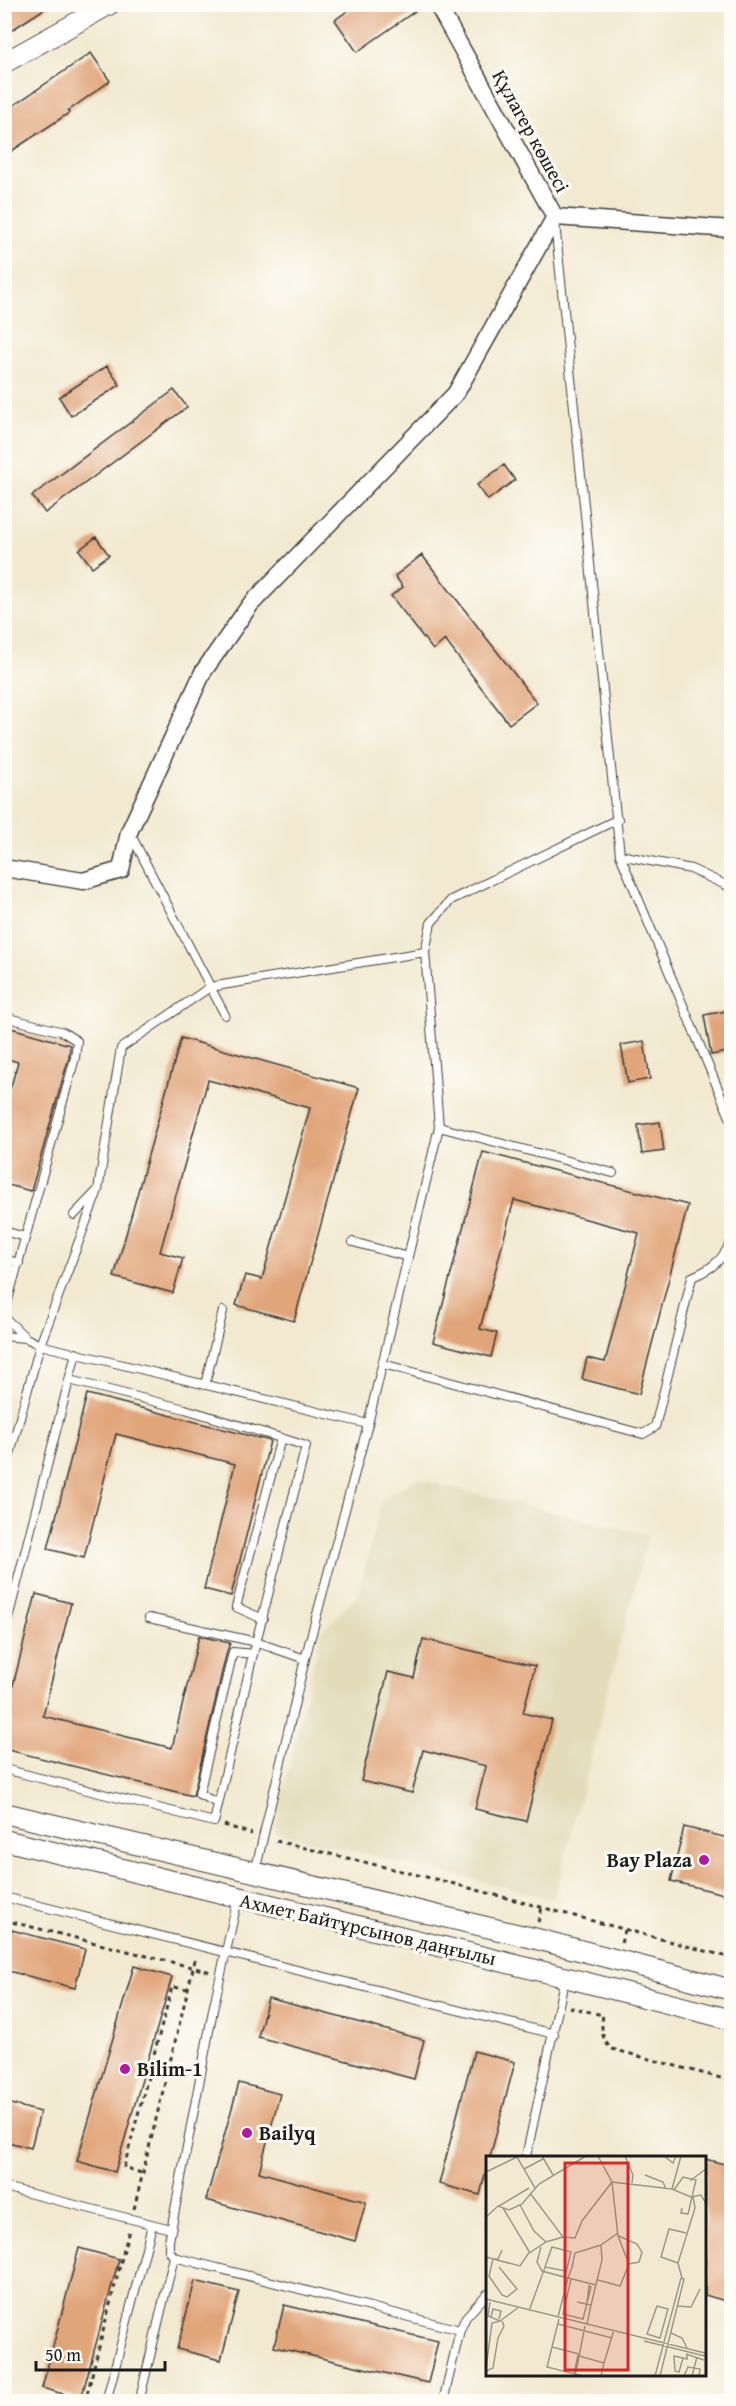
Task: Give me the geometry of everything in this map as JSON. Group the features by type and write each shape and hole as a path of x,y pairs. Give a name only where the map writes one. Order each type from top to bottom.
{"street":[{"path":"4,63 86,11 110,4"},
{"name":"Құлагер көшесі","path":"437,4 555,217 732,229"},
{"path":"4,868 83,881 121,870 129,831 203,672 250,605 456,393 555,217"},
{"name":"Ахмет Байтұрсынов даңғылы","path":"4,1813 573,1949 732,1990"},
{"name":"Ахмет Байтұрсынов даңғылы","path":"4,1840 732,2020"},
{"path":"565,1977 573,1949"}],"lane":[{"path":"555,217 620,855 732,1122"},
{"path":"255,1872 305,1659 368,1424 439,1127 425,952 431,923 451,900 618,819"},
{"path":"129,831 225,1015"},
{"path":"620,855 691,869 732,888"},
{"path":"4,1476 40,1344 98,1190 121,1048 210,987 425,952"},
{"path":"4,1017 63,1032 77,1041 75,1058 4,1316 26,1338"},
{"path":"439,1127 613,1173"},
{"path":"74,1215 98,1190"},
{"path":"4,1231 25,1237"},
{"path":"383,1364 643,1434 655,1427 692,1277 710,1270 727,1251 732,1239"},
{"path":"353,1242 408,1257"},
{"path":"4,1259 19,1263"},
{"path":"206,1385 223,1311"},
{"path":"4,1336 26,1338 40,1344 368,1424"},
{"path":"4,1634 76,1353"},
{"path":"4,1769 214,1822 253,1654 306,1446 185,1409 69,1380"},
{"path":"263,1619 236,1607 281,1438"},
{"path":"149,1618 256,1642 305,1659"},
{"path":"217,1803 199,1794 233,1652 253,1654"},
{"path":"4,1897 554,2034"},
{"path":"238,1898 171,2229 169,2250 174,2257 460,2330"},
{"path":"526,2156 565,1977"},
{"path":"4,2187 171,2229"},
{"path":"106,2402 152,2224"},
{"path":"139,2402 174,2257"},
{"path":"443,2402 460,2330 466,2317 486,2295"}],"path":[{"path":"214,1822 264,1838 443,1881 732,1958"},
{"path":"4,1920 221,1975"},
{"path":"86,2402 199,1946"},
{"path":"141,2173 124,2167 171,1987 188,1989"},
{"path":"559,2005 603,2015 601,2028 605,2044 612,2049 732,2080"}],"shaded area":[{"path":"416,1479 648,1535 554,1899 274,1832 321,1631 358,1596 382,1499"}],"building":[{"path":"4,4 52,4 4,35"},
{"path":"357,4 425,4 357,52 335,20"},
{"path":"91,53 110,81 68,111 69,113 4,156 4,112"},
{"path":"107,366 120,385 71,416 59,397"},
{"path":"174,390 187,407 45,513 32,496"},
{"path":"504,465 515,480 488,500 477,485"},
{"path":"96,537 109,555 92,567 79,550"},
{"path":"422,555 537,703 509,724 445,640 433,650 391,596 403,587 395,576"},
{"path":"732,1010 732,1051 711,1055 704,1015"},
{"path":"4,1026 70,1045 69,1057 31,1191 4,1184 4,1110 18,1062 4,1058"},
{"path":"181,1038 359,1088 294,1321 236,1305 245,1275 262,1279 310,1108 208,1080 160,1252 183,1258 173,1293 114,1277"},
{"path":"644,1041 650,1079 628,1083 621,1045"},
{"path":"660,1122 664,1151 642,1154 638,1125"},
{"path":"483,1152 688,1205 639,1394 582,1379 587,1358 605,1362 639,1233 514,1200 480,1329 497,1333 491,1357 433,1342"},
{"path":"87,1394 270,1441 231,1596 204,1589 235,1464 116,1434 84,1558 48,1549"},
{"path":"36,1594 71,1603 43,1716 172,1748 199,1636 230,1643 193,1796 4,1749 4,1721"},
{"path":"423,1639 535,1666 523,1713 552,1720 526,1821 475,1809 486,1766 423,1750 412,1793 361,1781 388,1672 414,1678"},
{"name":"Bay Plaza","path":"684,1827 732,1839 732,1896 671,1881"},
{"path":"4,1928 85,1949 75,1988 4,1970"},
{"name":"Bilim-1","path":"134,1966 172,1977 115,2172 77,2161"},
{"path":"268,1998 424,2040 414,2079 258,2037"},
{"path":"474,2051 515,2062 490,2156 486,2156 486,2171 480,2195 439,2184"},
{"name":"Bailyq","path":"239,2083 280,2094 259,2172 366,2202 355,2241 206,2200"},
{"path":"4,2102 40,2112 31,2148 4,2141"},
{"path":"706,2159 732,2166 732,2303 706,2295"},
{"path":"79,2248 119,2259 81,2399 42,2388"},
{"path":"195,2281 239,2292 221,2360 177,2349"},
{"path":"284,2305 438,2341 428,2383 274,2347"}],"place":[{"name":"Bay Plaza","path":"704,1860"},
{"name":"Bilim-1","path":"125,2069"},
{"name":"Bailyq","path":"247,2133"}]}
